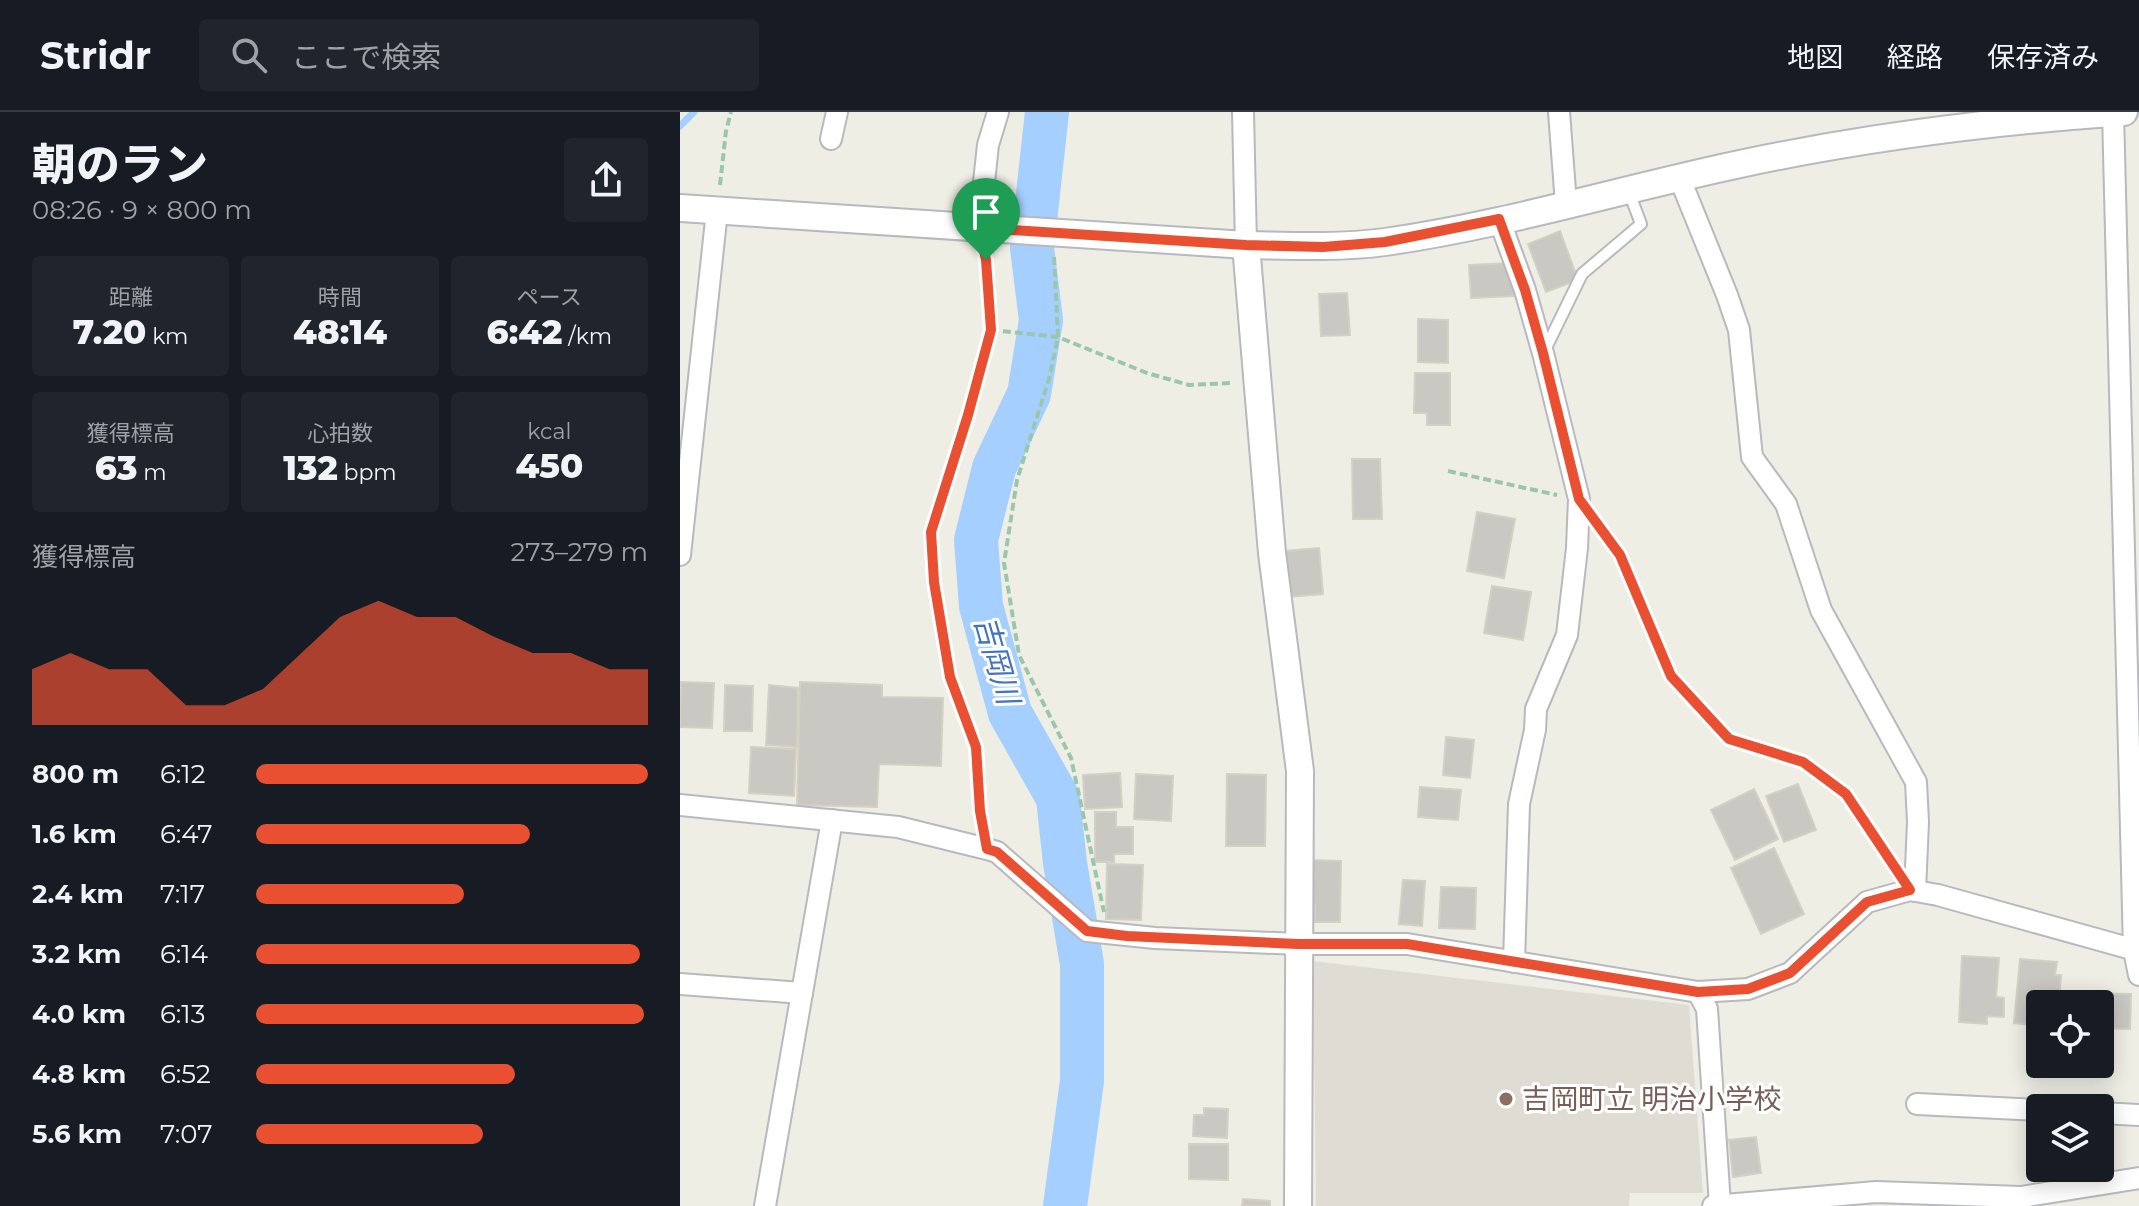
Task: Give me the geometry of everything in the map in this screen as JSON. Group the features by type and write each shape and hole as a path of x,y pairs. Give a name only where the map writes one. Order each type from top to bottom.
{"street":[{"path":"831,139 837,112"},
{"path":"989,228 988,145 998,112"},
{"path":"1243,112 1246,245 1257,382 1272,553 1300,771 1298,1206"},
{"path":"1559,112 1566,204"},
{"path":"2113,112 2139,975"},
{"path":"680,208 1246,245 1323,247 1385,242 1738,164 1926,132 1983,123 2124,112"},
{"path":"1680,179 1739,330 1752,457 1786,504 1821,610 1916,782 1918,822 1912,890"},
{"path":"680,555 717,211"},
{"path":"1499,219 1525,290 1579,499 1567,635 1536,709 1535,730 1519,804 1514,962"},
{"path":"680,805 898,827 997,852 1087,931 1109,934 1298,944 1407,944 1698,992 1748,989 1790,973 1867,902 1912,890 2137,950"},
{"path":"765,1206 832,820"},
{"path":"680,984 802,993"},
{"path":"1698,992 1707,1009 1720,1205"},
{"path":"1917,1104 2026,1109"},
{"path":"2114,1114 2139,1115"},
{"path":"1713,1206 1876,1192 2024,1201 2139,1178"}],"lane":[{"path":"1543,353 1582,274 1641,224 1629,190"}],"path":[{"path":"717,211 731,112"},
{"path":"987,849 980,811 976,747 950,677 934,582 931,532 991,330 986,260 989,228"},
{"path":"1048,231 1058,337 1049,379 1017,480 1004,563 1019,655 1071,758 1109,934"},
{"path":"991,330 1058,337 1147,373 1189,385 1257,382"},
{"path":"1448,471 1579,499 1620,555 1671,676 1729,739 1803,762 1846,794 1912,890"}],"shaded area":[{"name":"吉岡町立 明治小学校","path":"1313,961 1689,1005 1703,1193 1630,1193 1629,1206 1316,1206"}],"building":[{"path":"1560,231 1578,280 1546,292 1528,244"},
{"path":"1513,263 1514,296 1471,298 1469,265"},
{"path":"1347,293 1350,335 1321,336 1319,294"},
{"path":"1418,319 1448,320 1448,363 1418,362"},
{"path":"1415,373 1450,373 1450,425 1427,425 1427,413 1414,413"},
{"path":"1352,459 1380,459 1382,519 1353,519"},
{"path":"1477,512 1515,519 1504,578 1467,571"},
{"path":"1319,548 1323,594 1288,597 1285,551"},
{"path":"1492,586 1531,592 1523,640 1484,633"},
{"path":"681,682 714,683 712,728 680,727"},
{"path":"800,682 882,685 882,697 943,698 941,766 879,764 877,807 797,805"},
{"path":"725,685 753,686 752,731 724,731"},
{"path":"769,685 798,688 797,747 766,745"},
{"path":"1446,737 1474,740 1470,778 1443,775"},
{"path":"751,747 796,749 794,796 749,793"},
{"path":"1120,773 1122,807 1085,809 1083,775"},
{"path":"1136,774 1173,776 1171,821 1134,819"},
{"path":"1227,774 1266,775 1265,846 1226,846"},
{"path":"1798,784 1816,830 1784,842 1766,796"},
{"path":"1420,787 1461,790 1458,820 1418,817"},
{"path":"1754,789 1778,839 1735,860 1711,810"},
{"path":"1095,812 1116,812 1116,827 1133,827 1133,854 1114,854 1114,862 1095,862"},
{"path":"1774,848 1804,914 1761,934 1731,868"},
{"path":"1309,860 1341,861 1340,922 1315,922 1315,905 1308,904"},
{"path":"1107,864 1143,865 1141,920 1106,919"},
{"path":"1403,880 1425,881 1422,926 1399,924"},
{"path":"1441,887 1476,888 1475,929 1439,928"},
{"path":"1962,956 1999,958 1996,997 2004,998 2004,1017 1987,1016 1987,1024 1959,1022"},
{"path":"2020,959 2057,962 2055,975 2061,975 2060,990 2026,990 2026,1024 2014,1023"},
{"path":"2114,994 2131,994 2130,1029 2114,1028"},
{"path":"1204,1108 1228,1109 1227,1138 1193,1136 1194,1115 1204,1115"},
{"path":"1756,1137 1761,1173 1733,1177 1729,1140"},
{"path":"1189,1144 1228,1144 1228,1180 1189,1179"},
{"path":"1243,1199 1270,1201 1270,1206 1242,1206"}],"waterway":[{"path":"680,126 694,112"},
{"name":"吉岡川","path":"1047,112 1032,248 1041,320 1029,394 994,468 976,540 981,606 1010,713 1058,798 1082,964 1082,1081 1065,1206"}],"place":[{"name":"吉岡町立 明治小学校","path":"1506,1099"}],"route":[{"path":"1499,219 1525,290 1543,353 1579,499 1620,555 1671,676 1729,739 1803,762 1846,794 1910,890 1867,902 1790,973 1748,989 1698,992 1407,944 1298,944 1155,938 1087,931 997,852 987,849 980,811 976,747 950,677 934,582 931,532 991,330 986,260 979,228 1323,247 1385,242 1499,219"}]}
